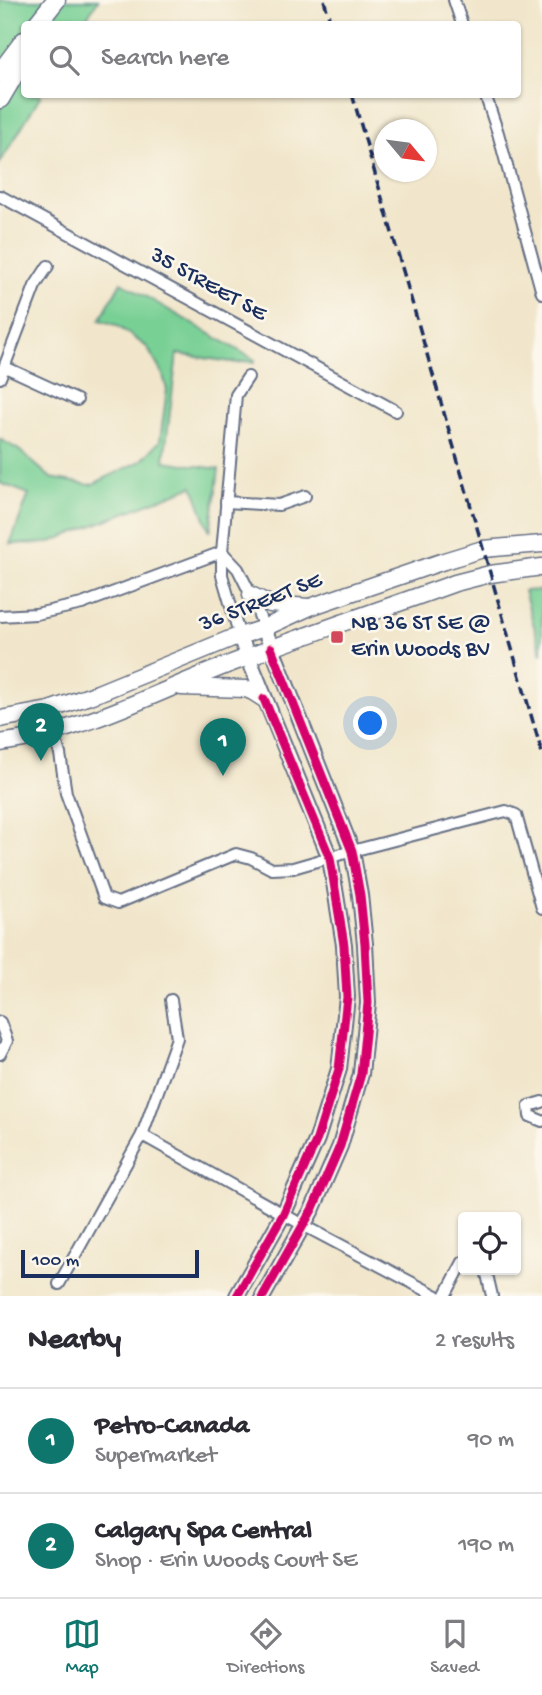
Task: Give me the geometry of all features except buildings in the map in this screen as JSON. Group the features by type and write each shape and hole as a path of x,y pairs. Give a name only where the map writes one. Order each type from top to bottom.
{"main road":[{"path":"40,21 58,0"},
{"path":"47,21 58,0"},
{"path":"0,73 21,45"},
{"path":"0,99 21,63"},
{"name":"36 STREET SE","path":"0,719 49,710 264,628 310,607 444,561 483,550 542,544"},
{"name":"36 STREET SE","path":"0,743 54,733 100,718 247,657 455,583 490,574 542,567"},
{"path":"251,595 270,604 310,607"},
{"path":"175,687 246,689 264,699"}],"street":[{"path":"454,0 461,21"},
{"path":"486,98 542,293"},
{"name":"35 STREET SE","path":"0,196 396,411"},
{"path":"0,378 35,286 48,266"},
{"path":"5,366 77,400"},
{"path":"237,1296 283,1214 317,1139 339,1069 347,997 344,945 330,858 247,657 222,575 236,395 248,377"},
{"path":"226,502 279,505 305,496"},
{"path":"222,552 238,569 251,595 352,850 365,944 368,1003 360,1074 340,1146 313,1208 263,1296"},
{"path":"0,616 36,614 82,604 222,552"},
{"path":"54,733 66,793 104,898 118,903 236,854 272,869 293,868 352,850 506,811 516,815 542,908"},
{"path":"59,1284 142,1135 177,1038 172,1000"},
{"path":"0,1022 7,1041 0,1054"},
{"path":"542,1102 529,1106 530,1116 542,1121"},
{"path":"142,1135 303,1226 437,1296"},
{"path":"445,1296 458,1271"},
{"path":"487,1275 492,1296"}],"green space":[{"path":"0,0 98,0 85,21 21,21 21,98 39,98 0,163"},
{"path":"121,282 255,360 254,363 238,363 177,354 164,461 219,469 210,532 193,486 48,543 10,544 29,494 0,483 0,439 19,450 51,478 91,485 141,461 160,441 167,390 163,375 147,347 116,325 100,320"},
{"path":"542,590 542,654 524,591"}],"railway":[{"path":"324,0 330,21"},
{"path":"353,98 542,753"}],"cycle path":[{"path":"263,1296 313,1208 340,1146 361,1074 368,1003 360,895 352,851 271,648"},
{"path":"237,1296 283,1215 317,1139 339,1069 347,997 344,945 330,858 264,699"}],"place":[{"name":"NB 36 ST SE @ Erin Woods BV","path":"337,637"},
{"name":"Calgary Spa Central","path":"41,761"},
{"name":"Petro-Canada","path":"223,776"}]}
